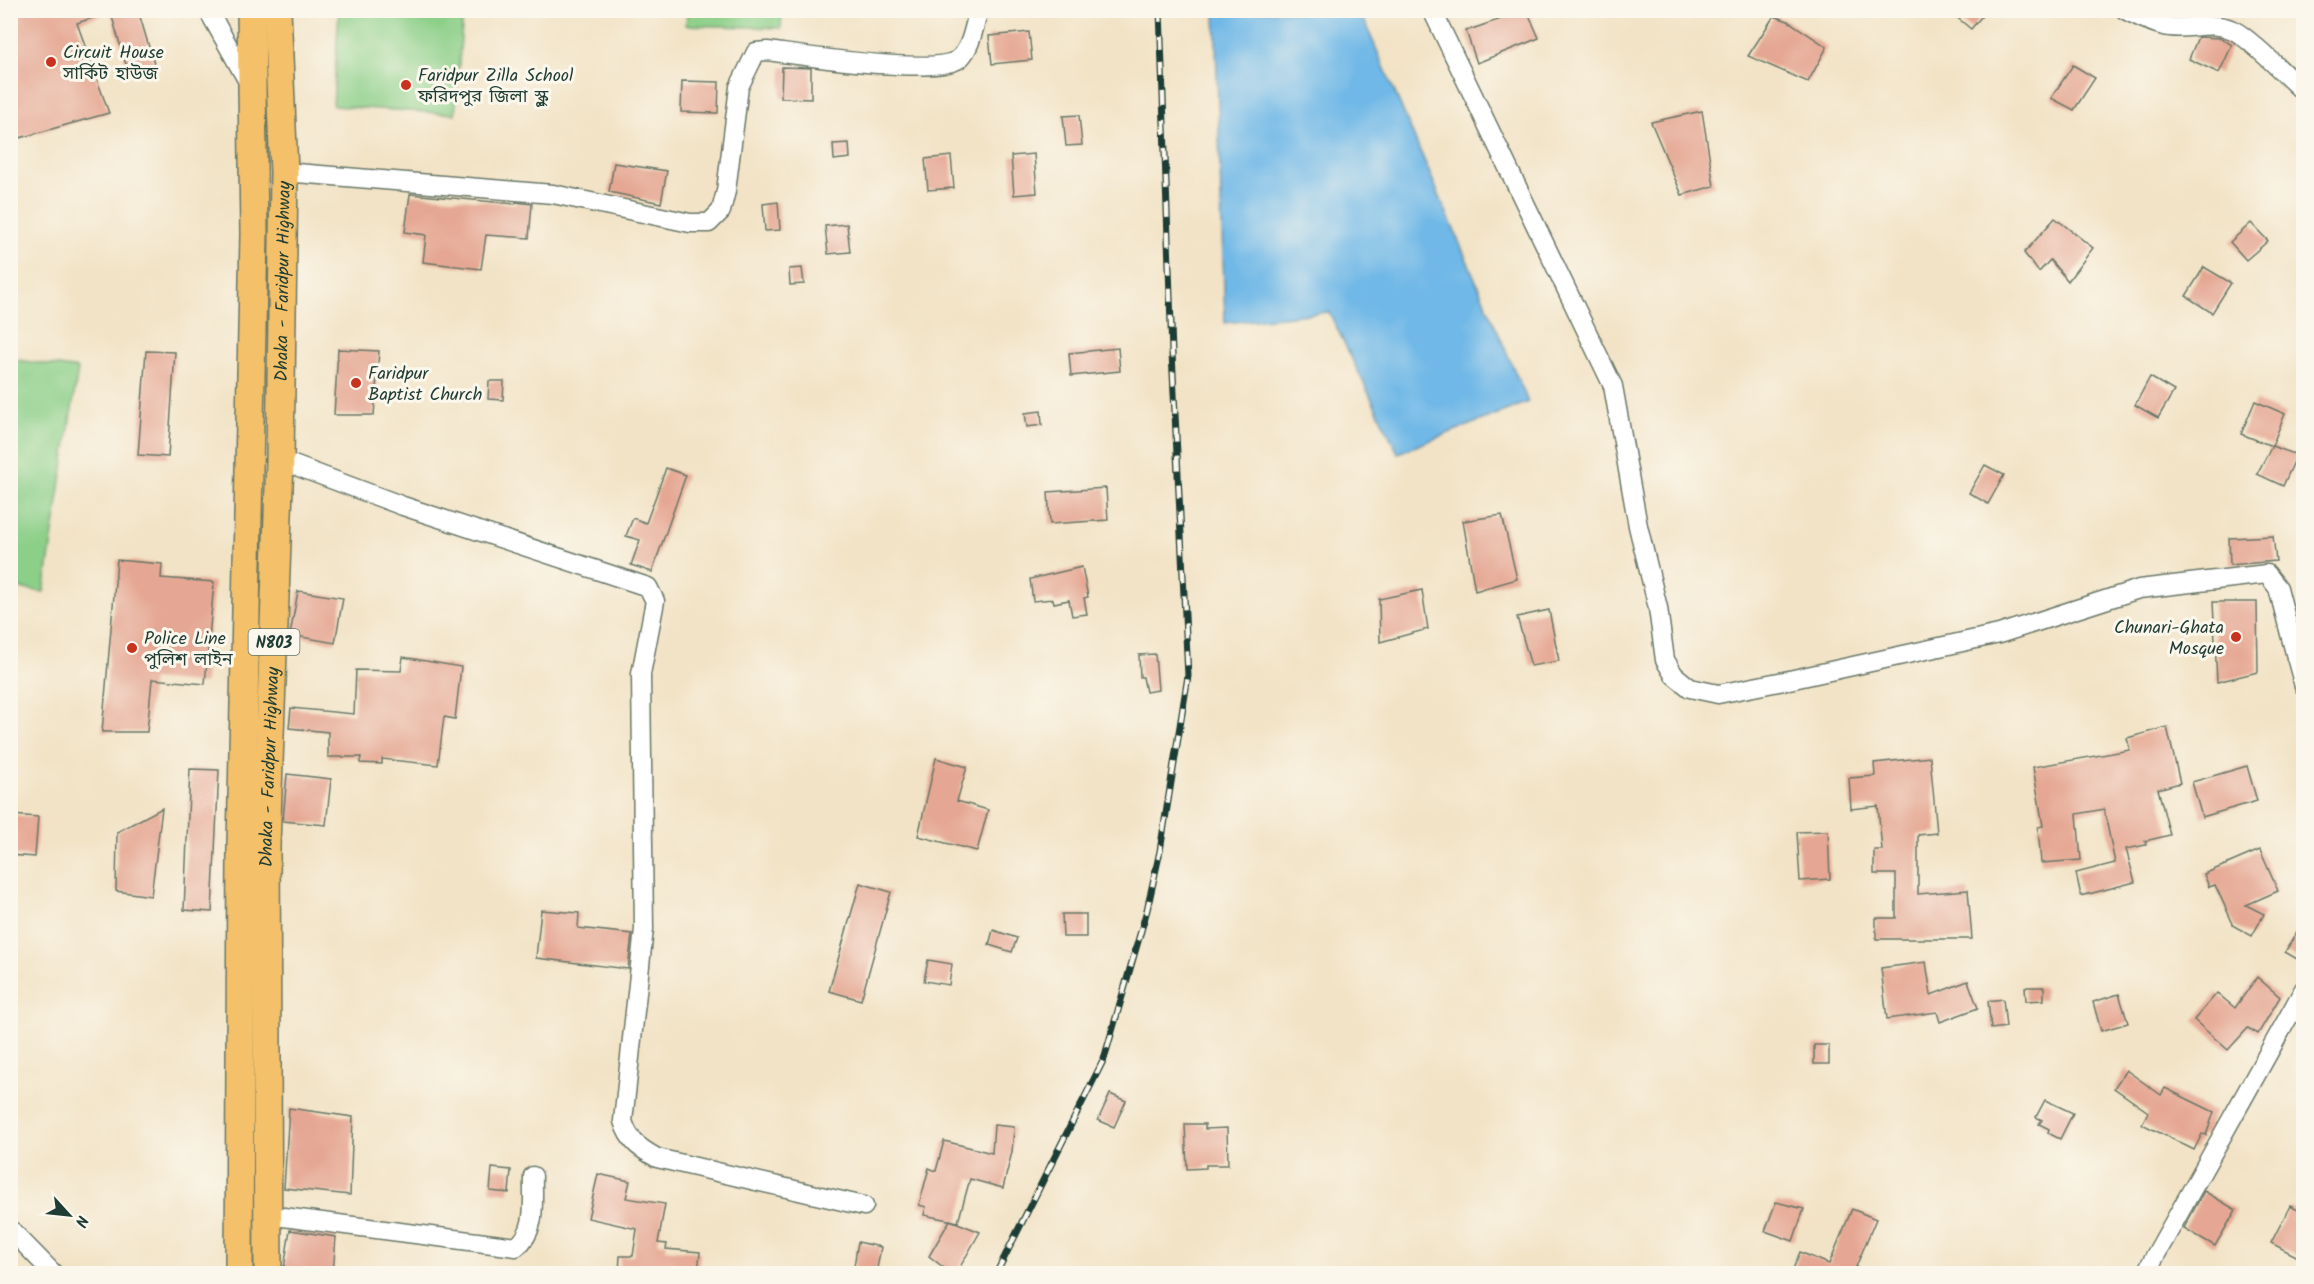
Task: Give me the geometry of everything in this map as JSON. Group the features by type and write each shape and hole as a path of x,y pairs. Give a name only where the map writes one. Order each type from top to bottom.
{"highway":[{"name":"Dhaka - Faridpur Highway","path":"239,1274 241,845 254,234 251,10"},
{"name":"Dhaka - Faridpur Highway","path":"268,1274 266,846 280,460 284,172 277,10"},
{"path":"239,1166 267,1166"}],"street":[{"path":"208,10 252,89"},
{"path":"284,172 553,194 690,223 709,223 721,211 740,87 756,52 767,51 894,65 945,65 960,57 971,40 979,10"},
{"path":"1432,10 1613,386 1638,526 1658,608 1665,660 1674,675 1690,688 1718,694 1999,634 2139,589 2267,574 2278,588 2300,659 2304,686"},
{"path":"2125,10 2164,27 2184,28 2198,24 2215,25 2234,31 2304,92"},
{"path":"280,460 403,506 648,587 655,601 641,674 644,929 622,1121 627,1136 638,1148 657,1158 864,1206"},
{"path":"2145,1274 2304,989"},
{"path":"268,1215 516,1247 523,1242 531,1229 533,1176"},
{"path":"10,1229 54,1274"}],"green space":[{"path":"339,11 463,12 455,114 333,106"},
{"path":"687,11 782,11 781,28 686,25"},
{"path":"11,359 78,369 44,592 11,587"}],"water":[{"path":"1215,11 1360,11 1528,402 1398,453 1329,312 1225,323"}],"building":[{"name":"Circuit House সার্কিট হাউজ","path":"10,10 104,10 105,14 77,23 109,113 16,139 10,119"},
{"path":"110,10 138,10 155,67 129,75"},
{"path":"1527,10 1539,38 1477,63 1466,31"},
{"path":"1948,10 1987,10 1971,29"},
{"path":"1774,16 1788,21 1827,47 1808,82 1748,56"},
{"path":"1029,32 1032,60 992,64 989,36"},
{"path":"2198,37 2221,38 2232,45 2219,73 2189,59"},
{"path":"2073,65 2095,78 2074,110 2051,98"},
{"path":"782,67 811,68 811,99 781,98"},
{"path":"682,81 719,82 718,113 681,112"},
{"path":"1702,111 1714,186 1682,195 1651,122"},
{"path":"1079,115 1082,145 1066,146 1063,116"},
{"path":"849,143 850,158 834,160 833,144"},
{"path":"1034,154 1037,193 1014,195 1011,156"},
{"path":"951,156 954,188 928,190 925,159"},
{"path":"614,163 667,171 661,203 609,192"},
{"path":"410,194 532,204 529,238 486,235 481,269 423,262 426,235 405,232"},
{"path":"778,202 780,230 765,231 763,204"},
{"path":"2055,218 2093,248 2068,281 2050,260 2039,272 2024,253"},
{"path":"2251,223 2268,241 2246,260 2230,242"},
{"path":"847,224 850,252 828,254 825,226"},
{"path":"2204,267 2231,283 2212,313 2186,296"},
{"path":"802,268 804,284 790,285 789,269"},
{"path":"1118,348 1120,371 1071,376 1069,353"},
{"name":"Faridpur Baptist Church","path":"338,349 379,351 374,415 334,415"},
{"path":"146,351 175,352 168,457 138,455"},
{"path":"2150,377 2174,391 2158,418 2135,405"},
{"path":"489,381 504,381 503,400 488,399"},
{"path":"2255,401 2285,414 2272,446 2241,434"},
{"path":"1041,411 1042,425 1027,427 1025,413"},
{"path":"2272,446 2297,455 2283,486 2257,474"},
{"path":"1985,465 2004,475 1988,504 1969,493"},
{"path":"666,468 686,475 652,572 631,565 640,540 626,536 633,518 646,523"},
{"path":"1106,488 1108,520 1050,524 1048,492"},
{"path":"1502,515 1517,579 1475,591 1463,521"},
{"path":"2273,536 2276,561 2230,565 2229,538"},
{"path":"117,560 162,564 161,578 214,582 205,684 152,679 147,732 102,732"},
{"path":"1082,567 1088,597 1084,598 1087,614 1072,616 1069,600 1054,603 1053,599 1033,601 1030,579"},
{"path":"1422,590 1428,629 1380,642 1379,599"},
{"path":"298,591 343,598 335,643 290,635"},
{"name":"Chunari-Ghata Mosque","path":"2213,602 2257,602 2258,672 2217,682"},
{"path":"1549,610 1559,661 1531,666 1517,617"},
{"path":"1155,654 1158,690 1146,692 1143,677 1140,677 1139,655"},
{"path":"403,657 461,667 455,719 444,717 438,765 382,759 382,764 360,763 361,757 328,757 328,732 289,728 291,708 354,714 356,670 401,671"},
{"path":"2167,727 2180,783 2158,789 2170,835 2145,841 2146,845 2126,849 2135,882 2081,896 2076,873 2115,863 2104,809 2077,814 2081,860 2041,863 2038,827 2043,826 2033,767 2130,750 2127,738"},
{"path":"1930,757 1937,833 1918,835 1918,894 1968,890 1972,939 1876,939 1876,918 1896,918 1896,874 1874,874 1874,850 1882,850 1878,806 1851,809 1849,778 1875,776 1874,763"},
{"path":"936,758 967,767 957,801 988,810 977,851 918,836"},
{"path":"2247,766 2257,801 2202,817 2192,782"},
{"path":"190,769 219,770 212,912 184,910"},
{"path":"287,774 331,779 326,825 283,821"},
{"path":"162,808 151,896 116,891 117,832"},
{"path":"11,815 38,817 35,857 10,855"},
{"path":"1828,831 1830,879 1800,881 1797,832"},
{"path":"2260,850 2278,891 2246,905 2264,914 2252,936 2234,926 2215,885 2209,887 2204,874"},
{"path":"860,883 891,892 861,1000 829,991"},
{"path":"541,910 579,913 578,928 632,934 628,969 536,958"},
{"path":"1062,914 1086,914 1086,937 1063,937"},
{"path":"2304,920 2304,948 2297,959 2285,952"},
{"path":"993,930 1017,938 1012,952 989,945"},
{"path":"928,960 952,964 949,985 924,981"},
{"path":"1926,962 1931,995 1968,981 1978,1008 1940,1022 1937,1012 1887,1019 1881,968"},
{"path":"2257,977 2280,997 2258,1034 2248,1028 2228,1050 2194,1020 2217,993 2235,1008"},
{"path":"2025,987 2044,987 2044,1000 2026,1001"},
{"path":"2119,994 2128,1023 2101,1031 2093,1002"},
{"path":"2003,999 2006,1027 1991,1029 1988,1001"},
{"path":"1814,1045 1829,1045 1829,1064 1814,1064"},
{"path":"2126,1070 2161,1095 2165,1088 2214,1112 2206,1135 2202,1134 2194,1150 2142,1124 2148,1112 2114,1088"},
{"path":"1110,1094 1126,1101 1114,1127 1098,1120"},
{"path":"2045,1100 2073,1113 2060,1139 2048,1133 2049,1129 2039,1124 2042,1120 2036,1117"},
{"path":"289,1108 353,1117 350,1195 284,1188"},
{"path":"1185,1124 1205,1124 1205,1129 1227,1128 1228,1165 1206,1165 1206,1168 1187,1169"},
{"path":"994,1125 1014,1127 1012,1152 1003,1188 970,1179 958,1222 924,1215 926,1207 919,1205 929,1168 936,1171 944,1141 992,1153"},
{"path":"492,1168 511,1170 509,1193 490,1191"},
{"path":"598,1174 630,1181 626,1198 665,1204 658,1243 667,1244 666,1249 700,1252 698,1274 619,1272 620,1256 633,1256 637,1229 588,1218"},
{"path":"2204,1191 2236,1210 2215,1246 2184,1228"},
{"path":"1776,1202 1804,1209 1793,1241 1765,1231"},
{"path":"2290,1206 2304,1213 2304,1260 2271,1243"},
{"path":"1852,1209 1876,1219 1853,1274 1791,1274 1800,1252 1829,1264"},
{"path":"950,1220 980,1232 956,1274 952,1274 929,1256"},
{"path":"290,1230 336,1237 333,1273 284,1268"},
{"path":"858,1242 881,1247 876,1274 853,1272"}],"railway":[{"path":"996,1274 1104,1059 1147,910 1160,851 1188,676 1172,353 1160,10"}],"place":[{"name":"Circuit House সার্কিট হাউজ","path":"51,62"},
{"name":"Faridpur Zilla School ফরিদপুর জিলা স্কুল","path":"406,85"},
{"name":"Faridpur Baptist Church","path":"356,383"},
{"name":"Chunari-Ghata Mosque","path":"2236,637"},
{"name":"Police Line পুলিশ লাইন","path":"132,648"}]}
